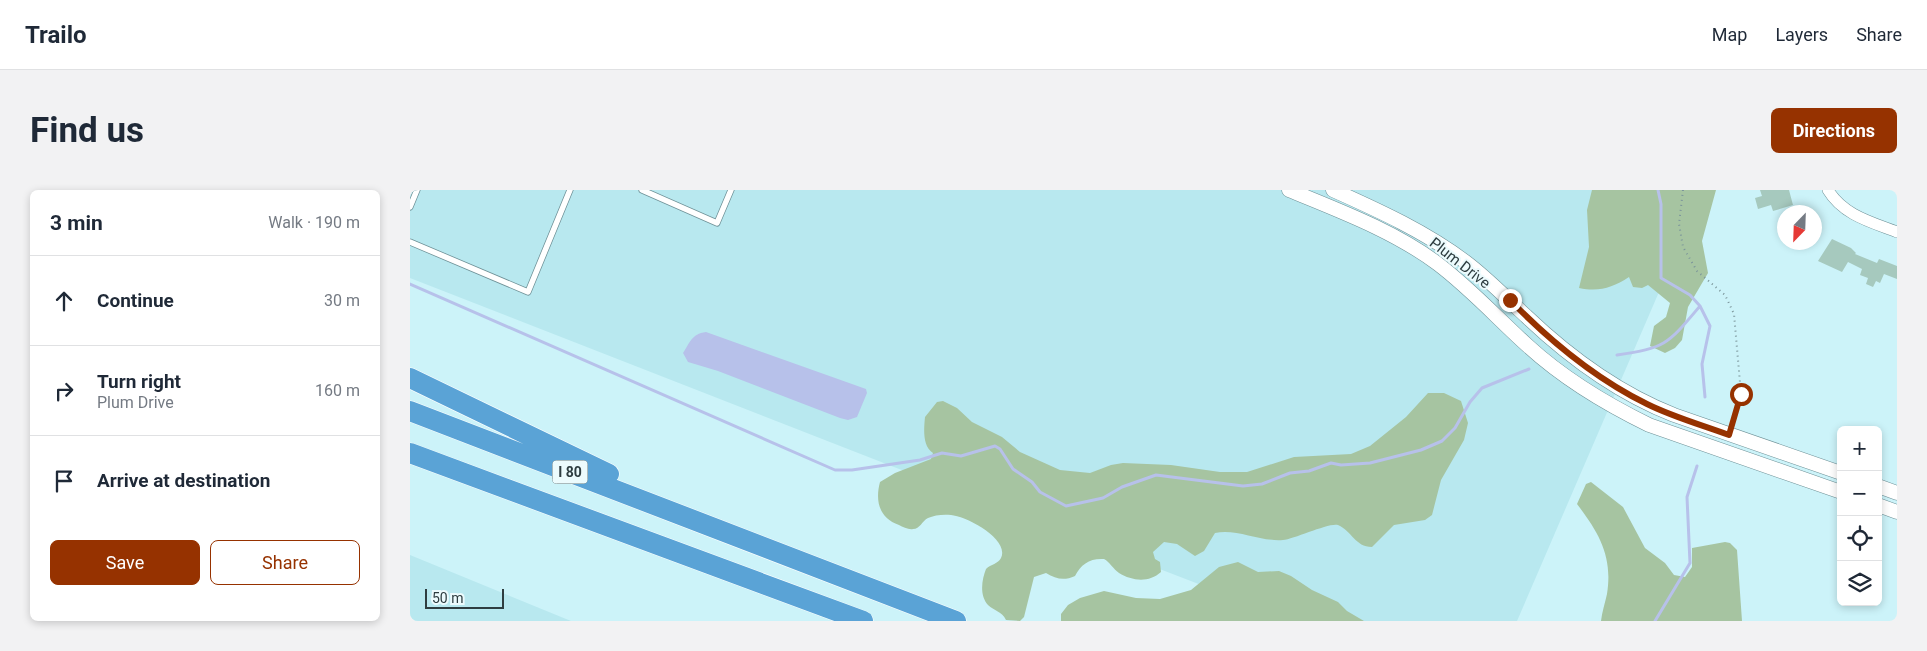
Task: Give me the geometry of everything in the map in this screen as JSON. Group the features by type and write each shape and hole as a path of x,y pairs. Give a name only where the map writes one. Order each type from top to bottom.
{"highway":[{"path":"410,378 730,533"},
{"name":"I 80","path":"410,411 956,621"},
{"name":"I 80","path":"410,453 863,621"},
{"path":"410,464 656,545"}],"street":[{"name":"Plum Drive","path":"1289,190 1384,231 1436,263 1481,300 1547,362 1602,400 1649,425 1837,491"},
{"path":"1828,190 1841,206 1852,214 1897,232"},
{"name":"Plum Drive","path":"1342,192 1411,227 1467,263 1572,356 1612,384 1648,405 1837,472"},
{"path":"1882,493 1897,493"},
{"path":"1882,495 1897,512"}],"lane":[{"path":"410,207 417,190"},
{"path":"410,242 528,292 570,190"},
{"path":"642,190 717,222 731,190"},
{"path":"1339,211 1342,192"},
{"path":"1602,400 1612,384"}],"path":[{"path":"1683,190 1679,235 1683,247 1697,271 1725,296 1734,314 1741,394 1729,435"}],"shaded area":[{"path":"410,190 1703,190 1517,621 1295,621 410,278"},
{"path":"706,332 866,389 867,393 857,417 848,420 840,418 718,371 688,362 683,353 689,342 697,335"},
{"path":"410,555 571,621 410,621"}],"green space":[{"path":"1592,190 1716,190 1702,241 1708,273 1688,307 1682,340 1675,348 1665,353 1650,346 1654,326 1666,317 1670,303 1648,285 1642,288 1633,287 1629,277 1605,288 1593,290 1579,288 1589,247 1587,210"},
{"path":"1428,393 1444,393 1461,401 1468,423 1464,440 1441,480 1432,515 1425,520 1394,525 1372,547 1357,542 1347,531 1338,525 1320,528 1283,540 1266,539 1231,532 1215,533 1204,551 1195,556 1177,544 1164,542 1153,552 1155,559 1160,562 1161,572 1151,578 1140,580 1129,578 1119,573 1104,559 1086,563 1071,578 1060,579 1046,573 1034,577 1024,617 1020,621 1006,620 988,605 983,597 983,577 986,569 1001,558 1002,551 999,543 993,536 966,519 948,515 930,517 917,528 908,529 892,522 880,508 878,496 880,482 895,473 931,459 933,453 929,450 925,441 924,426 925,417 937,402 943,401 957,408 972,422 1002,437 1020,452 1060,470 1090,473 1111,465 1123,463 1171,465 1220,472 1247,472 1294,457 1351,454 1370,446 1406,417"},
{"path":"1591,482 1623,507 1645,548 1665,563 1674,575 1685,577 1692,567 1692,548 1725,542 1730,543 1737,550 1742,621 1601,621 1607,594 1608,568 1606,556 1598,535 1577,504 1586,484"},
{"path":"1238,562 1258,572 1279,571 1291,576 1312,590 1338,602 1347,611 1364,621 1061,621 1061,614 1068,605 1080,598 1104,591 1136,598 1160,599 1191,590 1219,567"}],"building":[{"path":"1760,190 1789,190 1793,205 1777,205 1777,210 1773,211 1771,205 1758,209 1755,198 1762,196"},
{"path":"1832,239 1851,248 1855,254 1877,263 1879,259 1897,266 1897,279 1884,274 1880,283 1876,281 1873,287 1866,284 1868,278 1860,275 1862,269 1848,262 1842,272 1818,261"}],"waterway":[{"path":"1658,190 1661,204 1661,278 1690,295 1700,306 1710,326 1702,364 1705,397"},
{"path":"410,284 835,470 852,470 920,460 942,453 961,456 995,446 1000,449 1013,469 1032,482 1040,492 1066,506 1103,498 1122,487 1156,475 1243,486 1262,484 1290,473 1309,471 1331,463 1341,465 1370,463 1421,450 1442,441 1455,428 1470,402 1482,388 1529,369"},
{"path":"1617,355 1646,350 1665,342 1680,329 1700,306"},
{"path":"1655,621 1690,563 1687,497 1697,466"}],"route":[{"path":"1510,300 1526,317 1572,356 1625,392 1648,405 1729,435 1741,394"}]}
